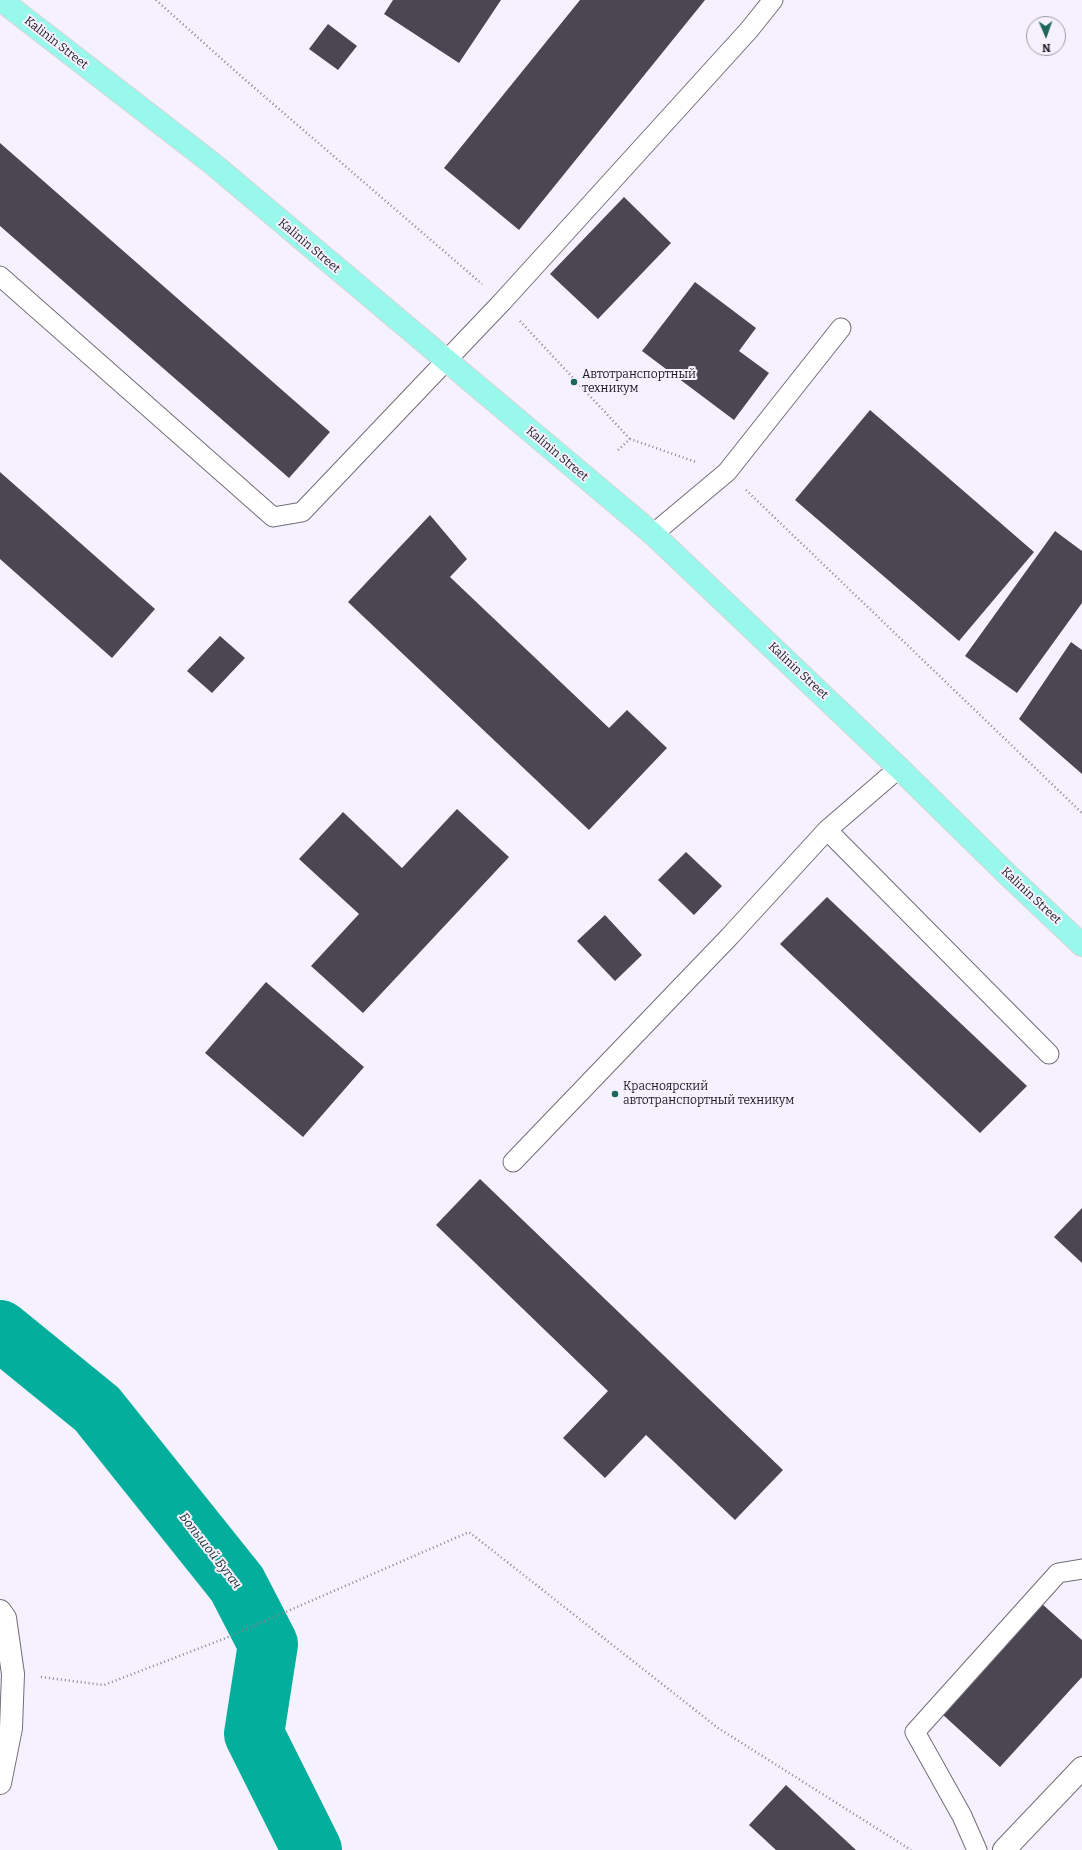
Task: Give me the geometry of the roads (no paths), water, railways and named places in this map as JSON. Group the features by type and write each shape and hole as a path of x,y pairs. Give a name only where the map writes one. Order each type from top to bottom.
{"main road":[{"name":"Kalinin Street","path":"0,0 213,164 653,534 899,768 1082,945"}],"street":[{"path":"0,1611 5,1618 13,1674 11,1728 0,1783"},
{"path":"1004,1850 1082,1768"}],"lane":[{"path":"0,276 273,517 302,512 502,302 744,36 773,0"},
{"path":"653,534 727,472 841,328"},
{"path":"513,1162 730,936 827,830 899,768"},
{"path":"827,830 1049,1054"},
{"path":"977,1850 962,1816 915,1732 1058,1573 1082,1568"}],"waterway":[{"name":"Большой Бугач","path":"0,1330 97,1409 237,1584 268,1644 254,1734 312,1850"}],"place":[{"name":"Автотранспортный техникум","path":"574,382"},
{"name":"Красноярский автотранспортный техникум","path":"615,1094"}]}
